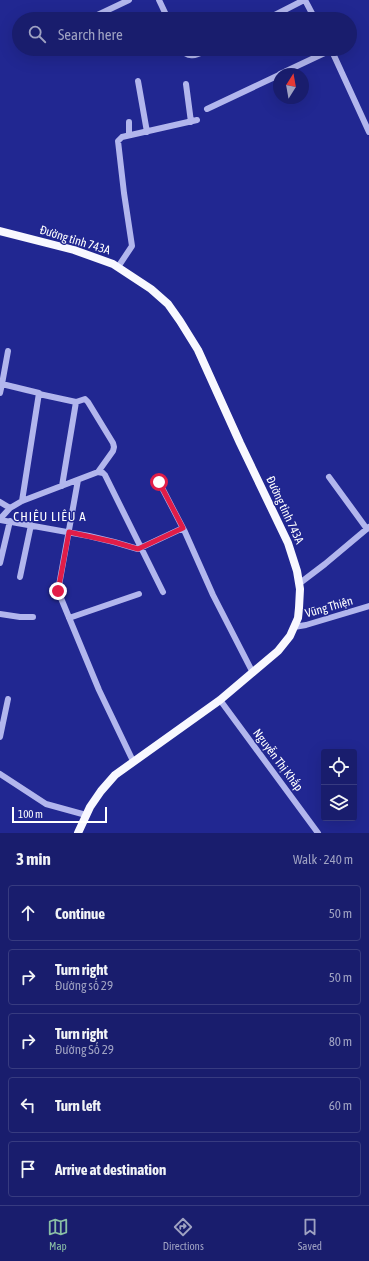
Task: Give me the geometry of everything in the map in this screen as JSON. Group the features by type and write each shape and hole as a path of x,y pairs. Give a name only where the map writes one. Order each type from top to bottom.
{"main road":[{"name":"Đường tỉnh 743A","path":"0,232 93,256 118,267 156,293 168,304 198,350 240,443 288,543 294,558 300,582 299,608 294,627 290,636 278,651 220,700 115,775 101,791 86,815 78,833"}],"street":[{"path":"104,12 129,0"},
{"path":"158,0 164,12"},
{"path":"281,12 305,0 311,12"},
{"path":"292,68 317,56"},
{"path":"334,56 369,132"},
{"path":"207,109 273,77"},
{"path":"138,81 147,132"},
{"path":"118,267 132,246 118,141 122,137 129,135 194,121 186,84"},
{"path":"129,122 129,135"},
{"path":"0,393 8,351"},
{"path":"0,520 10,508 22,501 98,472 113,451 114,447 113,443 85,399 76,402 2,384"},
{"path":"22,501 39,394"},
{"path":"62,486 76,402"},
{"path":"98,472 105,475 163,592"},
{"path":"300,582 325,564 368,528 330,477"},
{"path":"78,480 58,591 99,690 133,761"},
{"path":"159,482 183,528 213,595 253,673"},
{"path":"0,502 10,508"},
{"path":"0,520 69,532 114,542 135,549 183,528"},
{"path":"0,563 10,521"},
{"path":"20,577 31,525"},
{"path":"69,618 139,594"},
{"name":"Vũng Thiện","path":"294,627 306,625 369,606"},
{"path":"0,614 33,617"},
{"path":"0,737 8,698"},
{"name":"Nguyễn Thị Khắp","path":"220,700 318,833"},
{"path":"0,774 46,804 86,815"}],"district":[{"name":"CHIÊU LIÊU A","path":"50,516"}],"route":[{"path":"58,591 69,532 138,549 183,528 159,482"}]}
